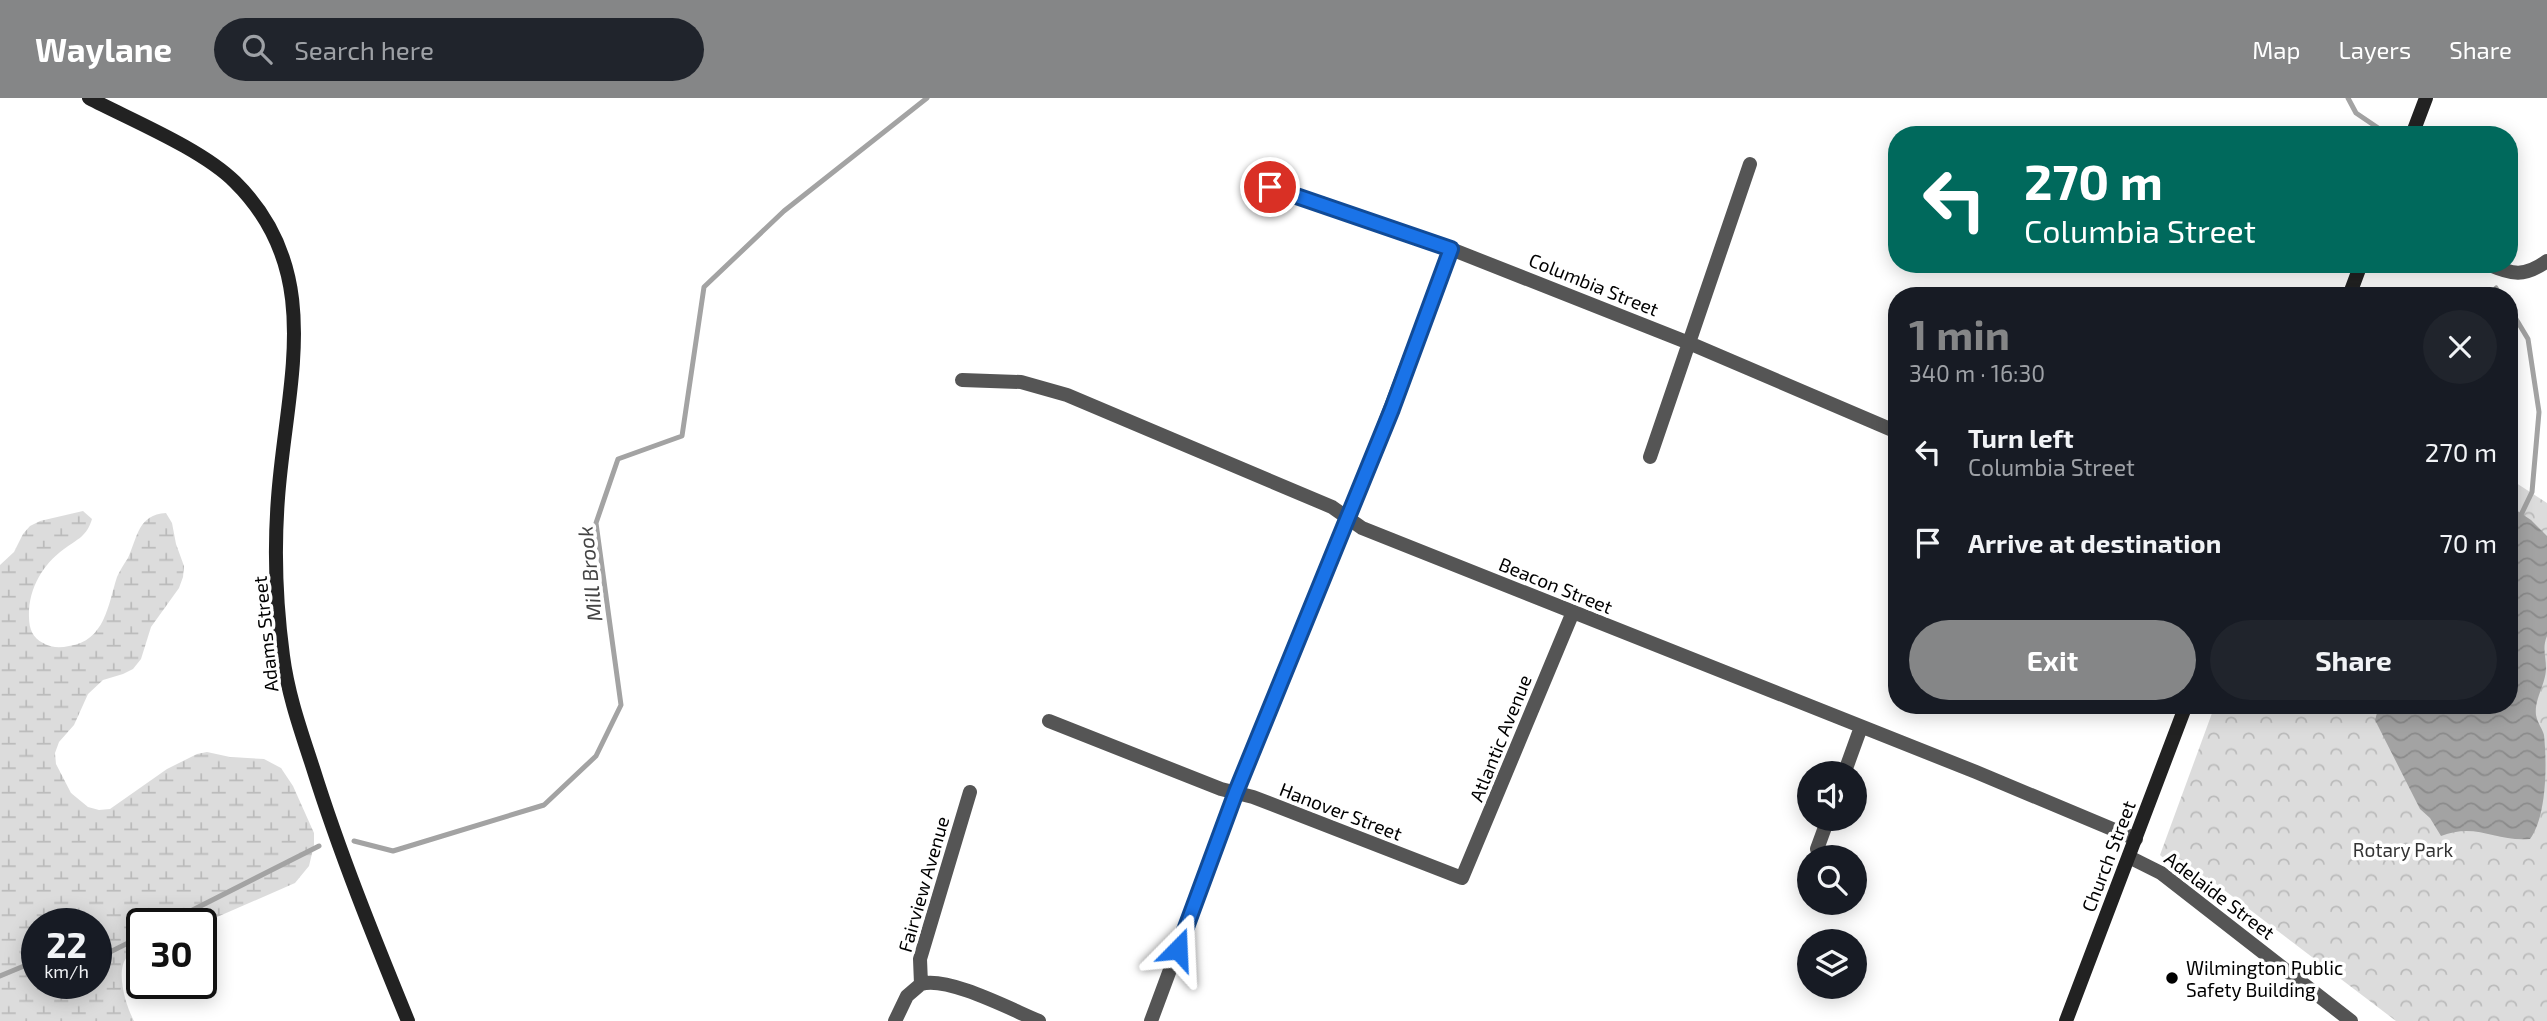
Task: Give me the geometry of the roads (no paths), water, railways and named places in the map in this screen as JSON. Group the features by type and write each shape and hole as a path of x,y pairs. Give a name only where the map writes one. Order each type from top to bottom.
{"street":[{"name":"Adams Street","path":"89,98 215,166 247,195 271,228 284,256 294,309 292,365 278,500 277,583 282,656 289,696 324,804 408,1021"},
{"path":"2415,126 2426,98"},
{"path":"1650,457 1751,163"},
{"name":"Columbia Street","path":"1270,187 1451,249 1689,343 1888,428"},
{"path":"1151,1021 1236,792 1349,519 1451,249"},
{"path":"2518,273 2532,271 2547,261"},
{"name":"Beacon Street","path":"962,380 1021,382 1067,395 1332,507 1362,528 1976,772 2136,839"},
{"name":"Atlantic Avenue","path":"1462,878 1573,612"},
{"name":"Church Street","path":"2066,1021 2183,714"},
{"name":"Hanover Street","path":"1049,721 1221,789 1236,792 1462,878"},
{"path":"1849,761 1861,727"},
{"name":"Fairview Avenue","path":"921,984 920,959 970,792"},
{"name":"Adelaide Street","path":"2129,857 2161,873 2351,1021"},
{"path":"895,1021 907,996 921,984 931,981 950,985 1039,1021"}],"water":[{"path":"2518,511 2531,520 2547,536 2547,636 2544,648 2546,668 2536,709 2545,747 2543,803 2536,829 2530,839 2465,831 2441,836 2430,818 2420,809 2375,720 2377,714 2518,714"}],"waterway":[{"name":"Mill Brook","path":"354,841 393,851 544,805 596,756 621,705 596,523 618,459 682,436 704,287 784,211 927,98"},
{"path":"2348,98 2356,113 2375,126"},
{"path":"2518,322 2528,339 2539,412 2532,492 2519,519"},
{"name":"Mill Brook","path":"197,908 319,846"},
{"name":"Mill Brook","path":"112,951 126,944"},
{"name":"Mill Brook","path":"0,976 21,967"}],"place":[{"name":"Wilmington Public Safety Building","path":"2172,978"}],"park label":[{"name":"Rotary Park","path":"2403,849"}]}
